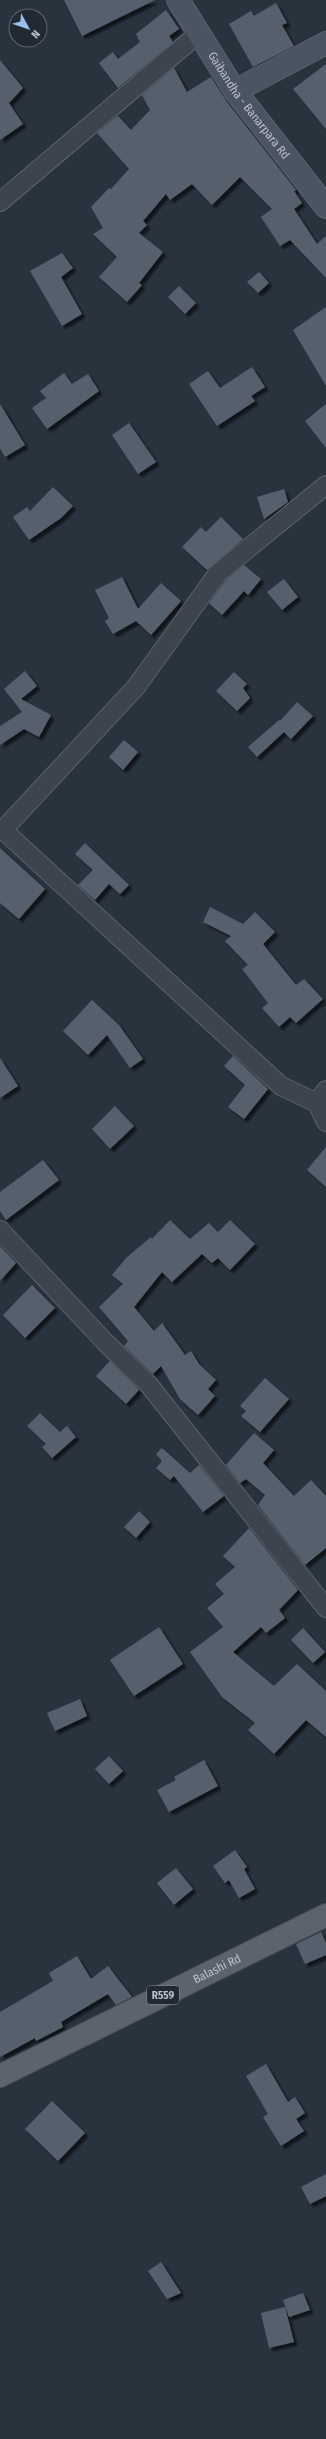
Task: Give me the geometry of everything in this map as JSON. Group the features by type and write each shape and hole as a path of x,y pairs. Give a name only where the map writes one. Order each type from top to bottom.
{"main road":[{"name":"Gaibandha - Banarpara Rd","path":"178,0 235,91 326,207"},
{"path":"235,91 326,43"},
{"name":"Balashi Rd","path":"0,2076 326,1915"}],"street":[{"path":"0,202 198,34"},
{"path":"326,485 218,573 136,687 3,830 281,1086 321,1096 326,1122"},
{"path":"0,1230 99,1336 149,1385 326,1608"}],"building":[{"path":"64,0 155,0 82,36"},
{"path":"276,3 287,23 282,25 294,46 253,67 229,24 251,11 254,16"},
{"path":"166,10 179,29 169,36 173,42 118,88 99,63 113,52 118,59 140,42 136,34"},
{"path":"0,60 23,88 9,103 23,124 0,140"},
{"path":"326,64 326,129 293,89"},
{"path":"174,68 187,92 211,77 227,102 296,190 294,191 302,203 294,209 317,244 326,236 326,278 290,240 280,246 261,217 272,209 240,177 212,205 192,184 170,200 166,194 143,221 147,225 139,233 163,252 139,283 142,285 127,302 99,277 117,257 93,234 103,228 91,207 109,188 111,189 129,169 97,133 118,116 131,130 150,110 142,95"},
{"path":"62,253 73,268 61,277 82,314 62,326 30,271"},
{"path":"259,272 269,283 258,293 247,282"},
{"path":"179,286 196,303 185,314 168,297"},
{"path":"326,307 326,386 293,330"},
{"path":"252,367 265,387 251,396 255,401 217,426 189,384 208,371 220,388"},
{"path":"64,373 72,384 88,374 99,391 47,429 32,408 46,398 40,391"},
{"path":"0,404 25,445 5,457 0,448"},
{"path":"326,404 326,448 305,421"},
{"path":"129,423 156,462 138,474 112,435"},
{"path":"53,487 73,506 61,518 29,540 13,517 27,507 30,511"},
{"path":"284,489 288,502 264,519 257,497"},
{"path":"221,517 243,539 207,570 182,547 201,527 206,532"},
{"path":"244,565 261,579 248,595 244,591 222,615 209,603 226,580"},
{"path":"122,577 138,609 161,583 181,601 151,635 136,621 113,634 105,621 109,618 95,590"},
{"path":"284,579 298,597 282,610 267,592"},
{"path":"25,671 37,686 21,699 51,715 39,737 24,729 0,745 0,726 22,712 4,689"},
{"path":"234,672 247,684 243,688 250,698 237,711 216,691"},
{"path":"297,702 313,716 291,739 284,732 257,757 248,747 279,720 280,721"},
{"path":"124,740 138,752 123,770 109,757"},
{"path":"85,843 129,885 120,894 109,884 95,900 78,885 93,870 75,854"},
{"path":"0,848 45,889 19,919 0,903"},
{"path":"210,907 243,924 255,912 275,932 263,944 296,985 304,979 323,999 296,1023 290,1017 279,1027 262,1008 268,1003 242,969 248,965 225,941 231,936 203,922"},
{"path":"92,1000 119,1025 143,1059 130,1068 107,1035 88,1055 63,1031"},
{"path":"233,1056 268,1089 244,1119 228,1107 245,1085 224,1066"},
{"path":"0,1058 18,1086 0,1098"},
{"path":"115,1106 134,1126 110,1149 92,1129"},
{"path":"326,1147 326,1187 307,1170"},
{"path":"43,1160 59,1180 6,1220 0,1211 0,1192"},
{"path":"170,1220 190,1239 209,1223 218,1232 230,1220 255,1244 230,1270 218,1258 212,1263 202,1254 172,1282 162,1272 134,1307 154,1331 162,1323 185,1355 191,1351 199,1364 216,1380 208,1389 215,1396 198,1415 180,1399 161,1366 153,1374 124,1346 128,1341 99,1307 123,1284 112,1275 127,1257 151,1237 152,1239"},
{"path":"0,1246 16,1263 0,1281"},
{"path":"32,1285 55,1308 25,1338 3,1315"},
{"path":"110,1361 139,1390 126,1404 96,1376"},
{"path":"265,1378 289,1399 260,1432 241,1416 246,1411 240,1406"},
{"path":"40,1413 60,1432 67,1426 76,1437 52,1458 42,1447 46,1444 27,1426"},
{"path":"254,1433 274,1450 263,1463 294,1496 311,1480 326,1496 326,1548 305,1565 258,1505 265,1495 246,1479 240,1483 226,1465"},
{"path":"162,1448 190,1473 199,1465 224,1496 203,1512 174,1476 170,1480 156,1468 162,1461 156,1454"},
{"path":"139,1511 150,1522 136,1538 124,1527"},
{"path":"249,1528 298,1590 279,1610 285,1618 266,1633 261,1627 233,1652 274,1686 297,1664 326,1691 326,1737 306,1720 274,1754 248,1730 255,1723 222,1697 190,1652 223,1627 207,1608 224,1594 215,1584 235,1567 223,1556"},
{"path":"159,1627 183,1664 134,1696 110,1660"},
{"path":"303,1628 325,1652 313,1663 291,1640"},
{"path":"80,1699 87,1716 55,1731 47,1713"},
{"path":"109,1756 123,1771 109,1784 95,1769"},
{"path":"204,1760 218,1786 169,1812 157,1790 176,1780 174,1777"},
{"path":"235,1850 247,1867 244,1869 255,1889 239,1898 229,1880 225,1883 213,1866"},
{"path":"176,1868 193,1889 174,1905 157,1883"},
{"path":"321,1932 326,1943 326,1955 305,1964 296,1944"},
{"path":"77,1956 91,1979 108,1966 132,1997 116,2005 108,1994 61,2022 63,2027 36,2041 35,2038 0,2057 0,2012 53,1981 49,1973"},
{"path":"266,2064 288,2102 295,2097 305,2113 296,2119 304,2131 281,2146 263,2117 268,2114 246,2076"},
{"path":"52,2101 85,2133 58,2161 25,2129"},
{"path":"326,2174 326,2196 310,2204 301,2187"},
{"path":"161,2262 181,2293 167,2299 148,2271"},
{"path":"303,2293 310,2310 289,2317 283,2300"},
{"path":"285,2307 294,2342 269,2348 261,2313"}]}
